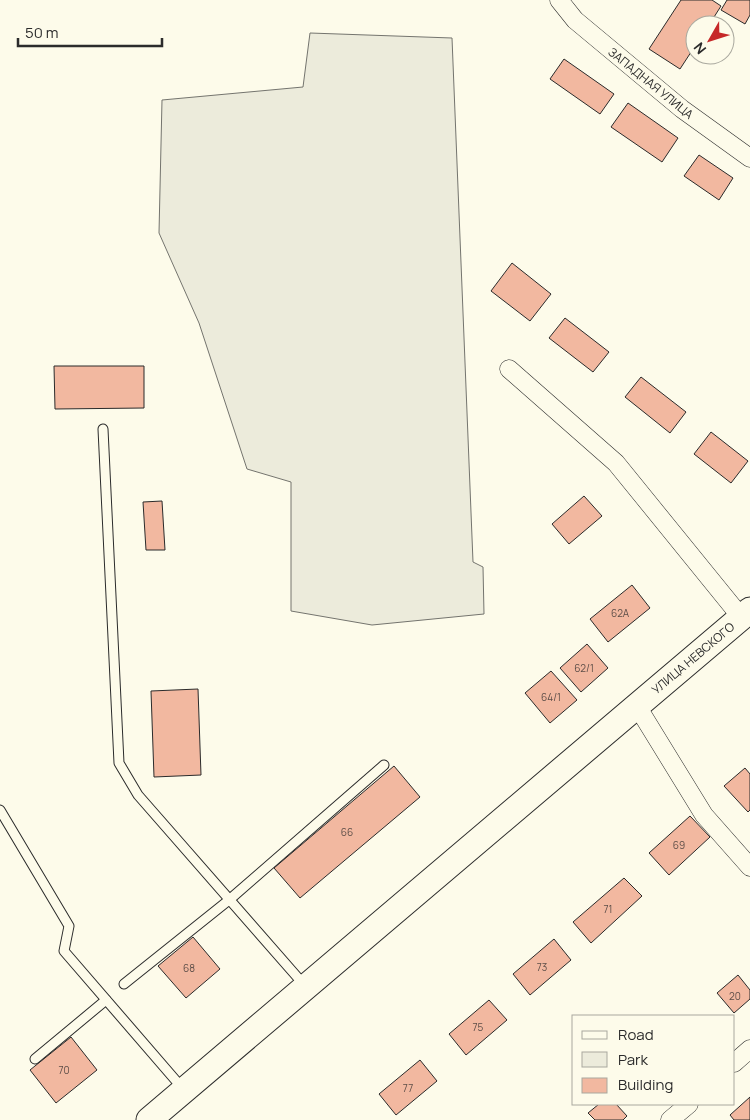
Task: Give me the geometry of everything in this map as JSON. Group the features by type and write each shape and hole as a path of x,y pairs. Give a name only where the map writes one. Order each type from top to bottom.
{"main road":[{"name":"УЛИЦА НЕВСКОГО","path":"149,1120 746,613"}],"street":[{"name":"ЗАПАДНАЯ УЛИЦА","path":"559,0 574,20 682,109 750,158"},
{"path":"509,368 616,463 746,613"},
{"path":"637,706 704,815 750,867"},
{"path":"735,1062 750,1049"},
{"path":"670,1120 688,1105"}],"lane":[{"path":"104,429 119,762 138,795 306,987"},
{"path":"124,984 230,900 384,764"},
{"path":"0,810 69,926 64,951 184,1090"},
{"path":"35,1059 106,1000"}],"green space":[{"path":"310,33 452,38 473,562 483,567 484,614 372,625 291,611 291,482 247,469 199,323 159,233 162,100 303,87"}],"building":[{"path":"681,0 712,0 721,6 715,15 685,15 685,61 680,69 649,49"},
{"path":"727,0 750,0 750,15 745,24 735,18 735,15 730,15 721,10"},
{"path":"564,59 614,94 600,114 550,79"},
{"path":"628,103 678,138 662,162 611,127"},
{"path":"699,155 733,178 719,200 684,176"},
{"path":"512,263 551,294 530,321 491,291"},
{"path":"565,318 609,352 593,372 549,338"},
{"path":"54,366 144,366 144,408 55,409"},
{"path":"641,377 686,412 670,433 625,397"},
{"path":"711,432 748,461 731,483 694,454"},
{"path":"584,496 602,516 569,544 552,524"},
{"path":"162,501 165,550 146,550 143,502"},
{"path":"632,585 650,608 608,642 590,619"},
{"path":"587,644 608,668 581,692 560,668"},
{"path":"551,671 577,700 550,723 525,693"},
{"path":"198,689 201,775 154,777 151,691"},
{"path":"394,766 420,797 300,898 274,868"},
{"path":"745,768 750,774 750,810 748,812 724,786"},
{"path":"690,816 710,837 669,875 649,853"},
{"path":"624,878 642,896 591,943 573,922"},
{"path":"193,937 220,969 186,998 158,966"},
{"path":"554,939 571,960 530,995 513,974"},
{"path":"738,975 750,990 750,999 734,1013 717,993"},
{"path":"489,1000 507,1020 466,1055 449,1034"},
{"path":"71,1037 97,1070 56,1103 30,1070"},
{"path":"420,1060 437,1081 396,1115 379,1094"},
{"path":"750,1097 750,1120 734,1120 730,1115"},
{"path":"598,1105 617,1105 627,1116 623,1120 595,1120 588,1113"}]}
